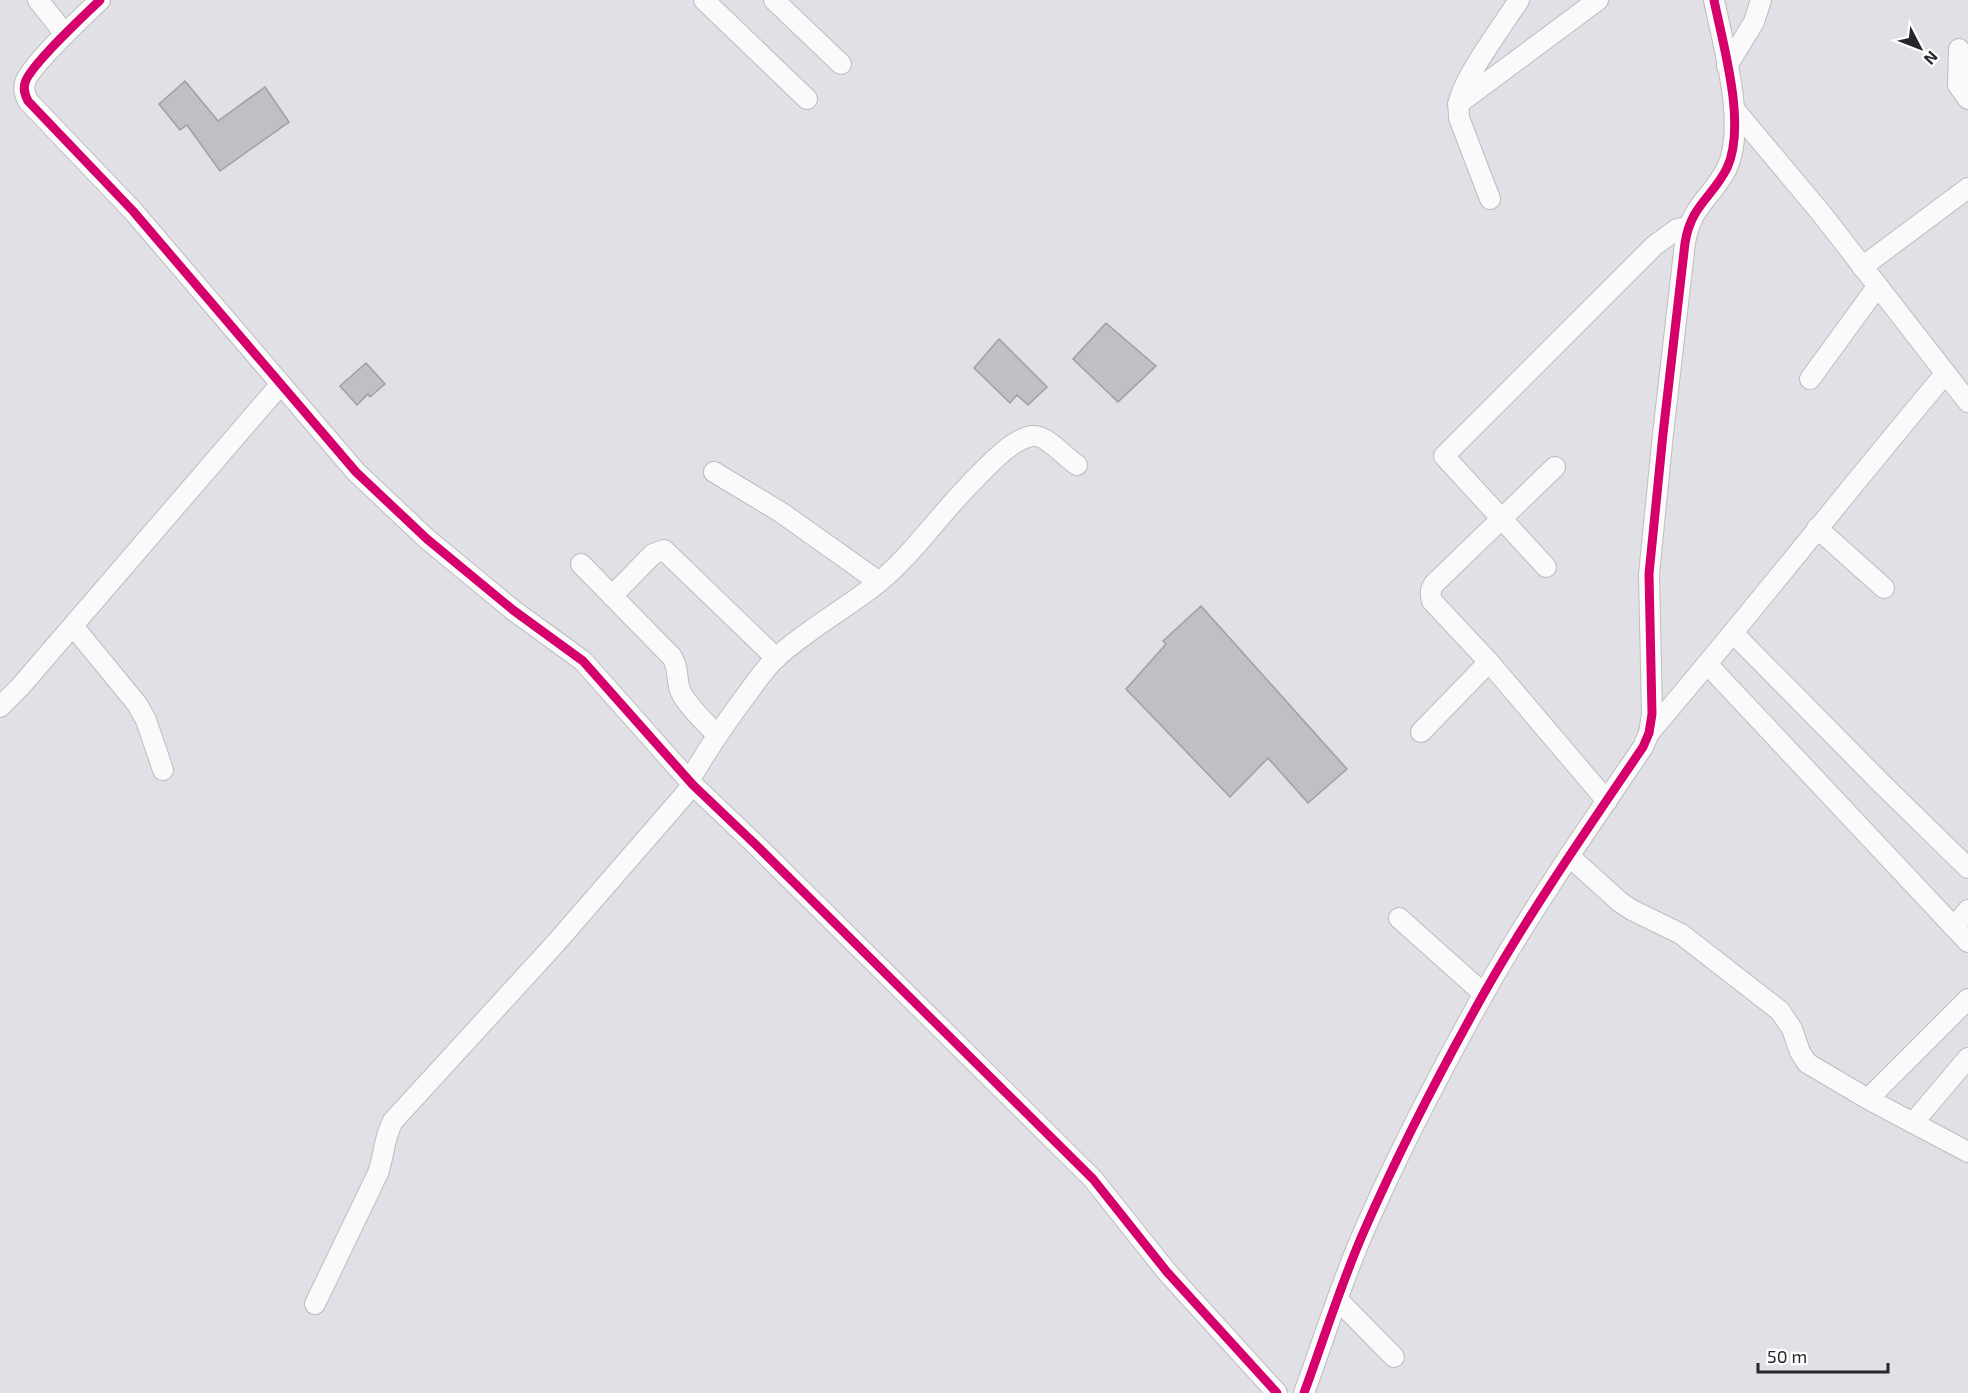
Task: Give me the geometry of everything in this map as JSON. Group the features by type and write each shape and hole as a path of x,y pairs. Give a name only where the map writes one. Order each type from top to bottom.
{"street":[{"path":"38,0 65,34"},
{"path":"100,0 65,34 28,76 24,85 24,93 28,101 133,211 356,472 427,539 513,610 583,661 691,783 1093,1179 1167,1272 1277,1393"},
{"path":"704,0 807,99"},
{"path":"774,0 841,64"},
{"path":"1490,199 1459,118 1458,104 1473,72 1519,0"},
{"path":"1458,104 1598,0"},
{"path":"1650,733 1653,692 1649,574 1664,423 1688,227 1695,211 1725,171 1732,157 1735,135 1734,109 1714,0"},
{"path":"1727,66 1754,22 1761,0"},
{"path":"1959,49 1958,85 1968,99"},
{"path":"1734,109 1821,213 1968,402"},
{"path":"1862,267 1968,188"},
{"path":"1546,567 1444,456 1654,246 1677,229 1688,227"},
{"path":"1810,379 1877,287"},
{"path":"1304,1393 1363,1232 1409,1135 1484,994 1569,856 1643,747 1650,733 1945,374"},
{"path":"0,707 20,687 280,385"},
{"path":"315,1304 378,1173 383,1160 388,1129 393,1121 555,944 691,783 717,735 776,658 879,582 902,560 959,494 1018,442 1038,435 1077,465"},
{"path":"1555,467 1434,584 1430,595 1432,601 1489,662 1607,801"},
{"path":"714,472 782,513 879,582"},
{"path":"1817,528 1884,588"},
{"path":"612,597 653,554 664,550 776,658"},
{"path":"581,564 672,657 677,664 679,684 684,698 717,735"},
{"path":"73,626 137,704 146,720 163,770"},
{"path":"1733,633 1968,868"},
{"path":"1422,732 1489,662"},
{"path":"1708,665 1968,942"},
{"path":"1569,856 1620,902 1681,934 1780,1011 1792,1029 1800,1052 1807,1063 1868,1099 1968,1152"},
{"path":"1954,927 1968,910"},
{"path":"1399,918 1484,994"},
{"path":"1868,1099 1968,999"},
{"path":"1913,1123 1968,1058"},
{"path":"1338,1300 1394,1357"}],"building":[{"path":"185,81 218,121 265,87 289,122 220,171 187,125 180,130 159,104"},
{"path":"1106,323 1156,366 1118,402 1073,359"},
{"path":"999,339 1047,387 1028,405 1017,395 1010,403 974,368"},
{"path":"366,363 385,384 370,397 368,394 357,405 340,386"},
{"path":"1201,606 1347,769 1308,803 1268,758 1230,797 1126,689 1166,644 1163,641"}],"cycle path":[{"path":"100,0 36,65 25,83 25,95 28,101 133,211 356,472 427,539 513,610 583,661 693,785 1093,1179 1167,1272 1277,1393"},
{"path":"1304,1393 1340,1291 1377,1201 1436,1082 1483,995 1521,932 1643,747 1649,733 1652,714 1649,574 1685,243 1697,210 1727,168 1733,150 1735,130 1731,85 1714,0"}]}
